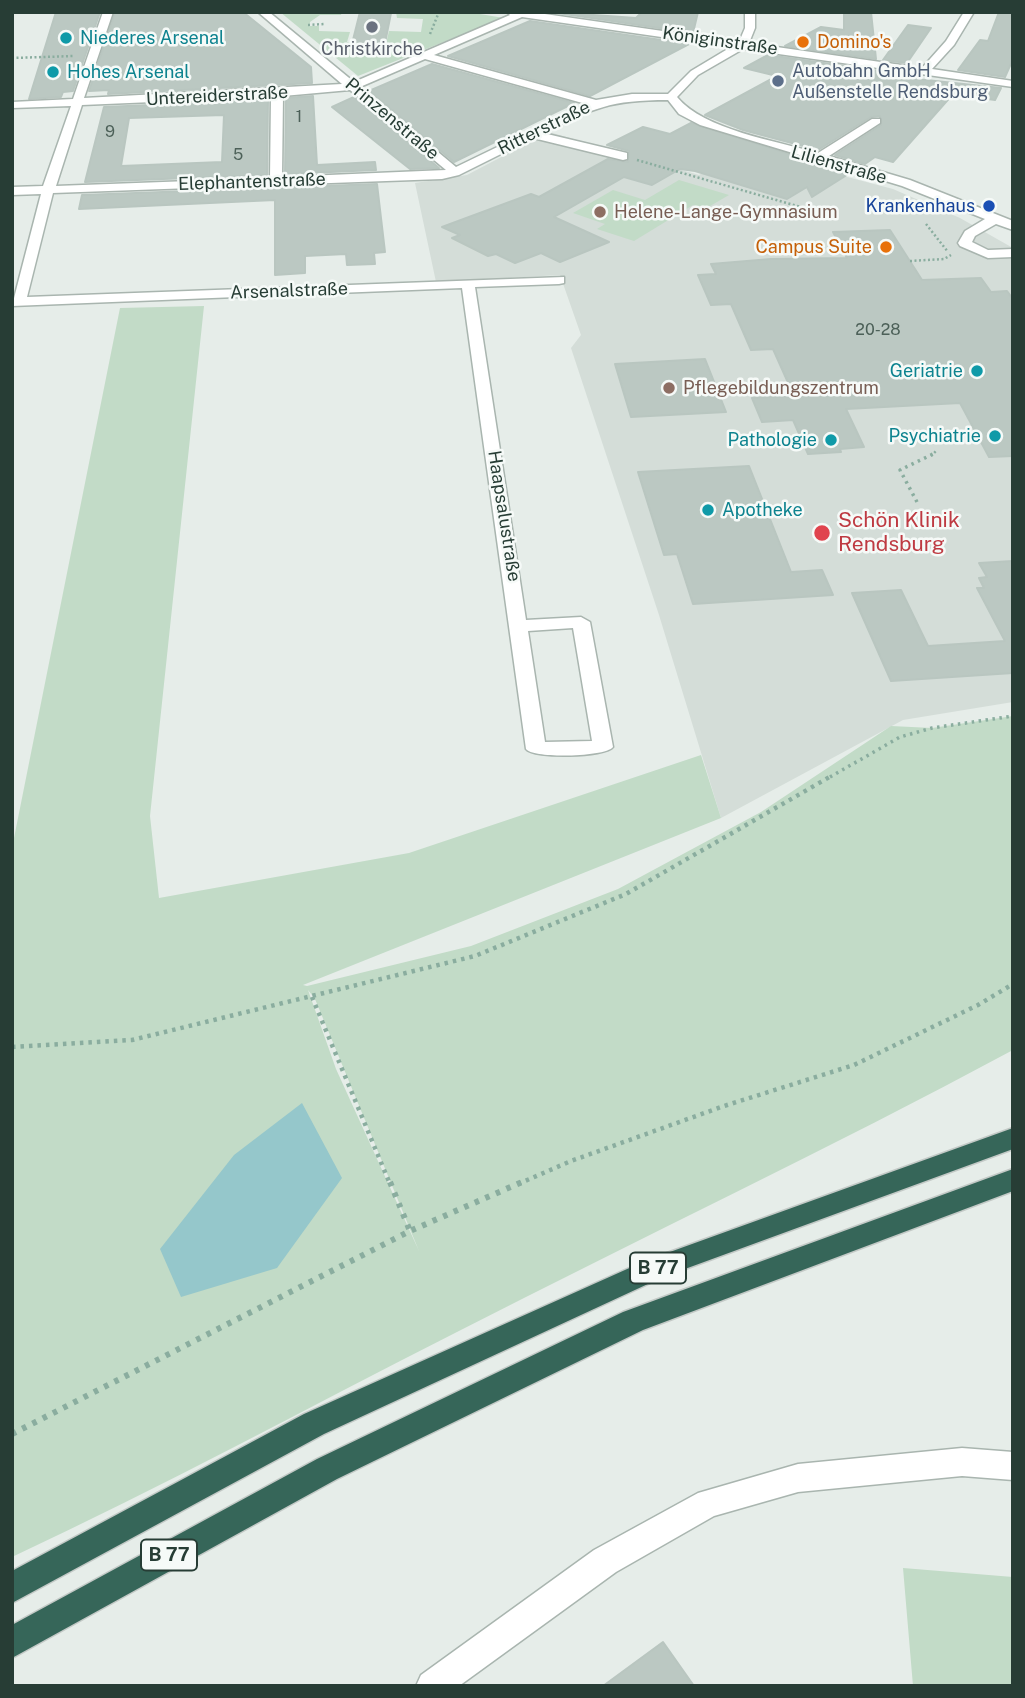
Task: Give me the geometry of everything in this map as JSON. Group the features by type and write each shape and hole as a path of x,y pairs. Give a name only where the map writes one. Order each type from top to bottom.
{"highway":[{"name":"B 77","path":"12,1588 314,1424 653,1269 1013,1138"},
{"name":"B 77","path":"12,1642 327,1469 633,1321 1013,1180"}],"street":[{"name":"Arsenalstraße","path":"108,12 91,55 79,103 48,190 16,298 559,280"},
{"name":"Prinzenstraße","path":"263,12 455,172"},
{"name":"Königinstraße","path":"510,12 1013,84"},
{"path":"670,97 677,86 695,72 721,60 744,44 750,28 750,12"},
{"path":"925,71 950,43 969,12"},
{"name":"Untereiderstraße","path":"12,105 277,93 354,86 525,13"},
{"path":"425,56 596,103"},
{"path":"276,181 277,93"},
{"name":"Ritterstraße","path":"455,172 596,103 632,97 670,97"},
{"name":"Lilienstraße","path":"670,97 683,111 704,123 817,159 905,183 1013,226"},
{"path":"817,159 876,121"},
{"path":"531,134 623,156"},
{"name":"Elephantenstraße","path":"48,190 455,172"},
{"path":"12,191 48,190"},
{"path":"997,218 970,234 965,243 974,250 988,254 1013,253"},
{"name":"Haapsalustraße","path":"468,284 536,749 603,747 581,622 520,626"},
{"path":"432,1686 605,1561 708,1503 798,1478 962,1462 1013,1466"}],"path":[{"path":"426,25 433,25"},
{"path":"312,55 342,49 402,50"},
{"path":"12,58 91,55"},
{"path":"623,156 811,210"},
{"path":"926,224 950,256"},
{"path":"917,502 900,470 928,459 936,452"},
{"path":"12,1047 132,1040 475,956 626,894 900,737 932,728 1013,716"},
{"path":"12,1434 410,1231 571,1161 724,1106 854,1065 978,1005 1013,984"},
{"path":"312,997 410,1231"}],"shaded area":[{"name":"Schön Klinik Rendsburg","path":"549,132 699,175 741,149 893,189 960,218 1013,248 1013,702 903,720 721,818 659,615 571,348 581,335 560,275 436,282 415,183 467,175"}],"green space":[{"path":"280,12 342,12 341,15 320,15 310,22 310,26 319,26 319,31 350,32 347,42 354,43 350,52 384,52 389,31 421,32 423,19 397,18 396,12 468,12 504,18 358,76"},
{"path":"679,180 729,195 705,209 693,205 634,241 597,229 605,224 573,213 613,190 645,200"},
{"path":"204,306 150,816 159,898 409,853 701,755 721,818 303,985 307,986 471,946 618,889 761,812 891,726 932,728 1013,716 1013,1050 874,1123 12,1557 12,848 120,308","holes":["308,990 315,999 419,1251 336,1069"]},
{"path":"903,1568 1013,1577 1013,1686 913,1686"}],"water":[{"path":"302,1103 342,1178 277,1268 181,1297 160,1249 234,1155"}],"building":[{"path":"56,12 100,12 73,91 63,92 61,97 29,99"},
{"path":"115,12 243,12 311,67 312,83 108,94 109,90 89,91"},
{"path":"360,12 391,13 384,48 351,48"},
{"path":"551,12 636,18 642,12 698,12 693,33"},
{"path":"844,12 871,12 876,59 785,46 821,27 844,30"},
{"path":"999,12 1013,12 1013,59 1005,77 958,70 980,40 988,41"},
{"path":"530,21 689,44 590,96 448,56"},
{"path":"908,25 931,28 907,63 883,60"},
{"path":"768,55 900,74 898,77 1001,88 995,100 953,94 893,162 875,157 865,164 835,155 881,125 880,116 871,117 818,150 743,130 705,115 777,76 744,68"},
{"path":"432,64 574,103 454,162 369,91"},
{"path":"313,96 317,165 375,162 376,170 285,174 286,98"},
{"path":"354,97 439,168 410,169 332,107"},
{"path":"268,100 267,175 85,182 104,107","holes":["224,115 222,162 121,166 129,118"]},
{"path":"691,123 850,173 812,197 807,187 787,199 695,171 680,169 652,185 624,177 554,217 609,242 560,262 541,253 515,263 496,254 488,256 452,238 460,235 442,227 531,194 539,197 608,159 628,162 629,151 607,145 643,127 670,134"},
{"path":"377,184 385,252 374,253 375,264 347,265 346,254 305,256 305,273 275,275 275,200 79,209 82,195"},
{"path":"890,230 922,280 981,278 991,292 1007,291 1013,299 1013,456 989,457 960,403 846,409 864,447 840,449 841,452 808,454 793,420 762,422 752,398 794,396 773,349 751,350 731,304 711,305 698,275 716,274 711,264 771,259 847,258 833,232"},
{"name":"Pflegebildungszentrum","path":"705,359 726,412 631,417 615,364"},
{"name":"Apotheke","path":"749,466 791,572 822,570 833,595 693,604 677,554 664,555 638,472"},
{"path":"1013,561 1013,673 891,681 852,593 901,590 928,646 1005,641 977,588 984,588 979,578 987,577 979,563"},
{"path":"663,1642 694,1686 603,1686"}],"place":[{"name":"Christkirche","path":"372,27"},
{"name":"Niederes Arsenal","path":"66,38"},
{"name":"Domino's","path":"803,42"},
{"name":"Hohes Arsenal","path":"53,72"},
{"name":"Autobahn GmbH Außenstelle Rendsburg","path":"778,81"},
{"name":"Krankenhaus","path":"989,206"},
{"name":"Helene-Lange-Gymnasium","path":"600,212"},
{"name":"Campus Suite","path":"886,247"},
{"name":"Geriatrie","path":"977,371"},
{"name":"Pflegebildungszentrum","path":"669,388"},
{"name":"Psychiatrie","path":"995,436"},
{"name":"Pathologie","path":"831,440"},
{"name":"Apotheke","path":"708,510"},
{"name":"Schön Klinik Rendsburg","path":"822,533"}]}
